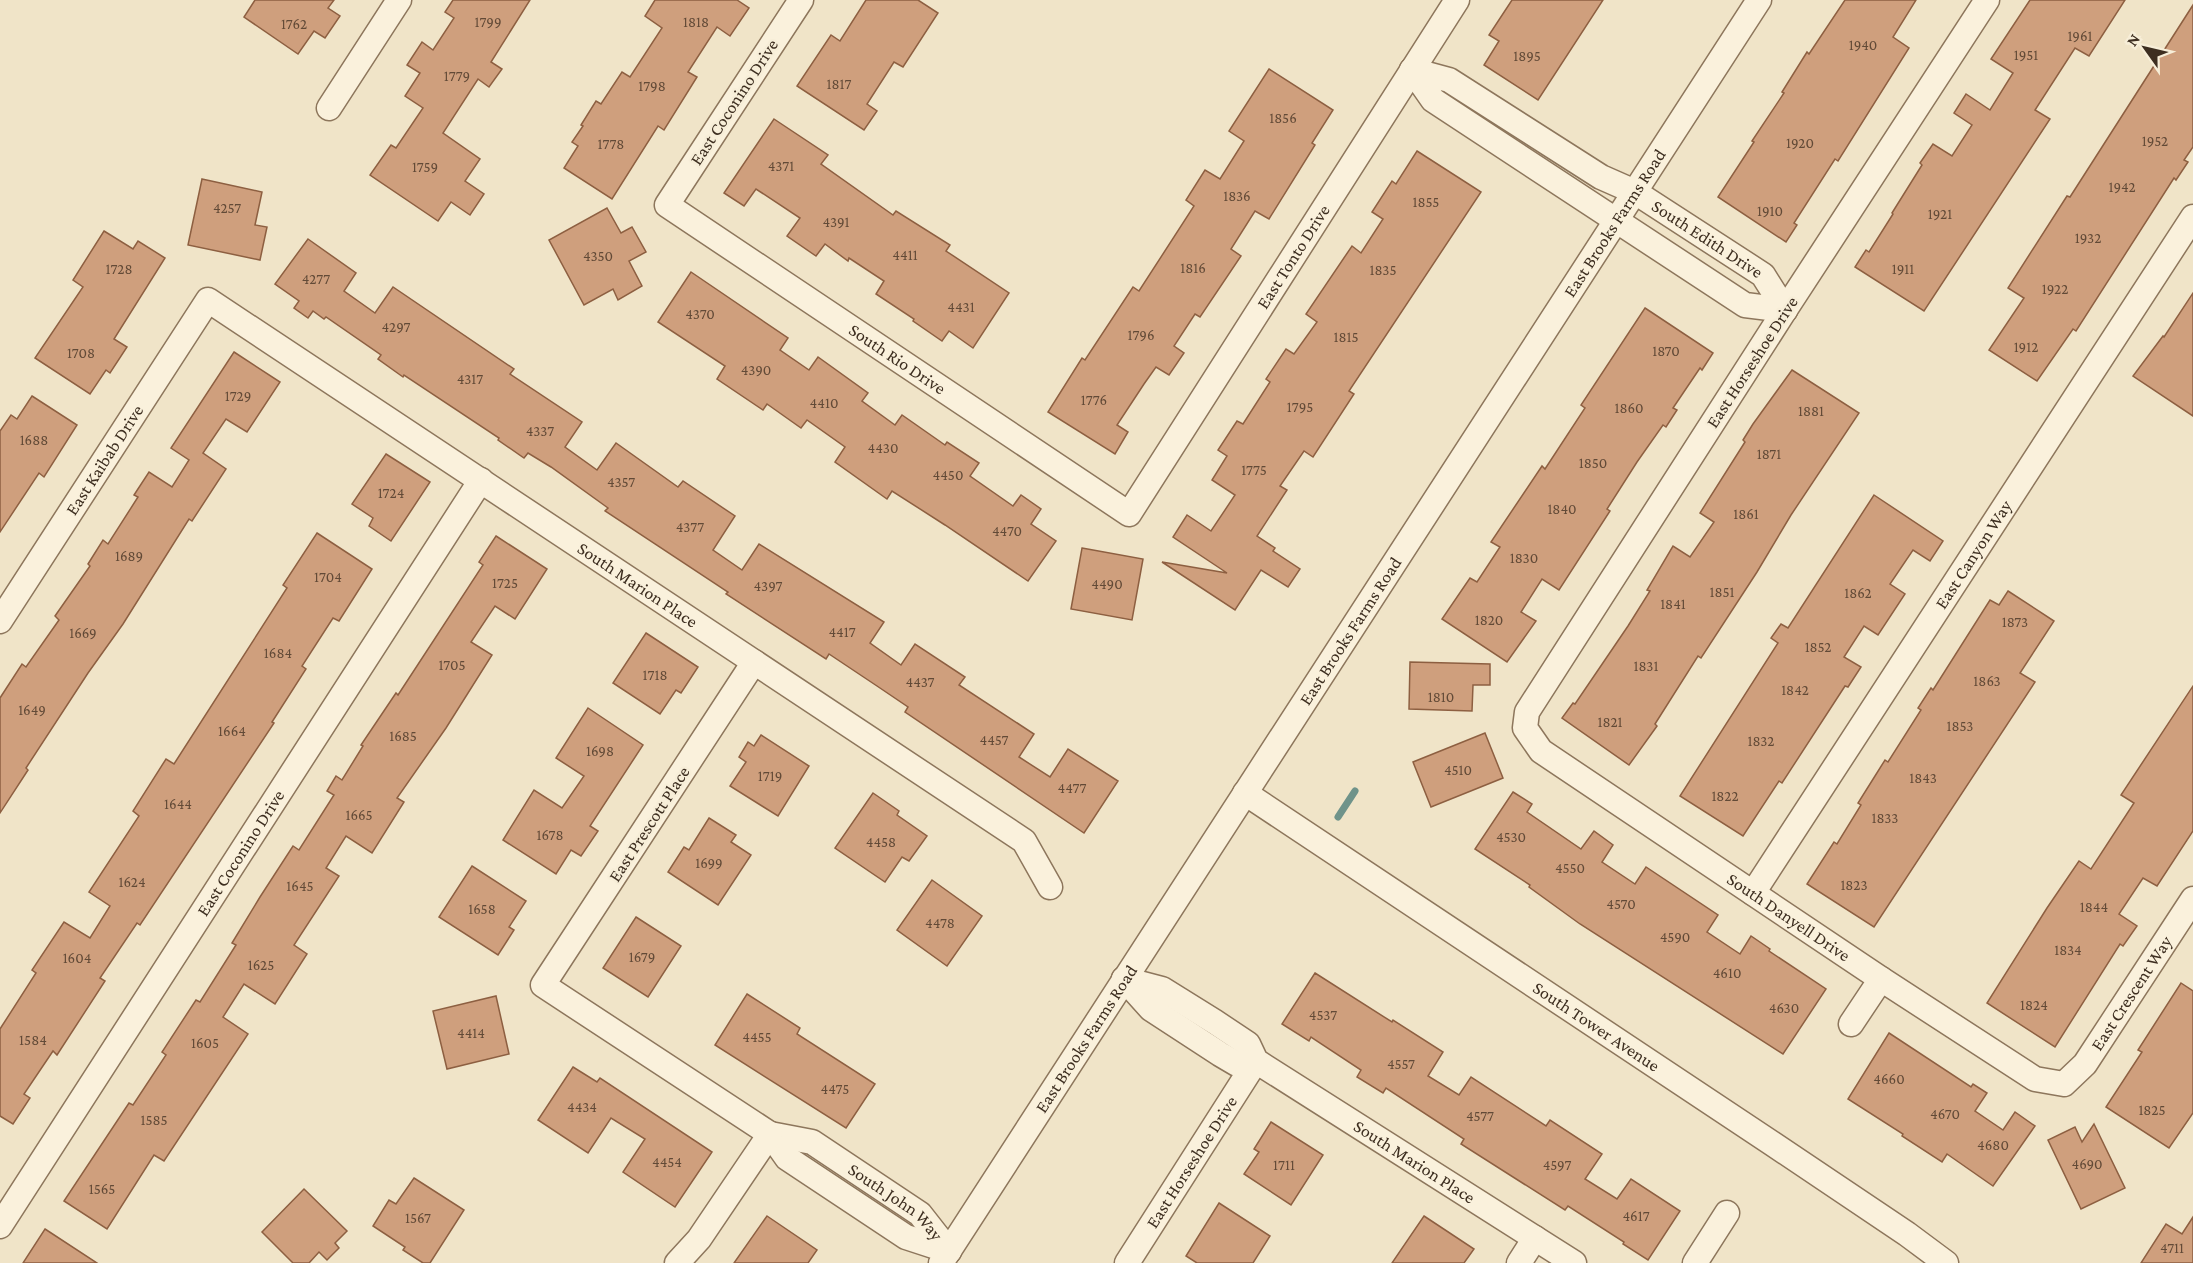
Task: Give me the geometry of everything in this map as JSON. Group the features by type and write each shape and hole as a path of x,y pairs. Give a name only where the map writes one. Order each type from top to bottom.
{"street":[{"path":"328,108 399,0"},
{"name":"East Coconino Drive","path":"667,205 801,0"},
{"name":"East Tonto Drive","path":"1129,514 1457,0"},
{"name":"East Brooks Farms Road","path":"945,1257 1759,0"},
{"name":"East Horseshoe Drive","path":"1525,728 1527,712 1987,0"},
{"name":"South Edith Drive","path":"1412,70 1449,80 1601,177 1635,192 1763,275 1785,310"},
{"name":"South Edith Drive","path":"1412,70 1433,100 1745,305 1785,310"},
{"path":"1507,149 1522,126"},
{"name":"South Rio Drive","path":"667,205 1129,514"},
{"name":"East Canyon Way","path":"1753,893 2193,217"},
{"path":"1708,281 1727,252"},
{"name":"South Marion Place","path":"208,300 1024,842 1050,887"},
{"name":"East Kaibab Drive","path":"0,621 208,300"},
{"name":"East Coconino Drive","path":"0,1226 482,480"},
{"name":"East Prescott Place","path":"543,985 754,662"},
{"name":"South Danyell Drive","path":"1525,728 1540,751 1881,980 2035,1079 2064,1084"},
{"name":"South Tower Avenue","path":"1245,793 1773,1144 1946,1263"},
{"name":"East Crescent Way","path":"2064,1084 2085,1064 2193,899"},
{"name":"South Marion Place","path":"1124,979 1162,989 1215,1022 1248,1044 1256,1061 1574,1263"},
{"name":"South Marion Place","path":"1124,979 1151,1009 1236,1064 1256,1061"},
{"path":"1851,1024 1881,980"},
{"name":"South John Way","path":"543,985 770,1134 788,1158 857,1205 906,1238 945,1257"},
{"path":"1203,1043 1215,1022"},
{"name":"East Horseshoe Drive","path":"1127,1263 1256,1061"},
{"path":"677,1263 699,1239 770,1134"},
{"name":"South John Way","path":"770,1134 812,1142 920,1214 945,1257"},
{"path":"857,1205 872,1182"},
{"path":"1695,1263 1727,1214"},
{"path":"1519,1263 1535,1238"}],"building":[{"path":"255,0 334,0 328,8 340,16 325,38 314,31 298,54 244,17"},
{"path":"453,0 530,0 491,62 502,69 489,87 478,79 443,133 480,159 465,181 484,194 470,215 451,202 438,221 370,175 391,145 396,148 423,108 405,96 420,73 407,65 422,42 433,50 454,18 445,12"},
{"path":"655,0 737,0 749,8 730,36 717,27 688,72 697,77 664,130 658,126 612,199 564,168 578,146 572,142 596,101 601,104 622,72 630,77 662,28 645,16"},
{"path":"866,0 918,0 938,13 903,67 894,62 867,104 877,111 864,130 797,86 831,35 840,41"},
{"path":"1512,0 1603,0 1538,100 1484,65 1499,41 1489,35"},
{"path":"1845,0 1916,0 1893,37 1909,48 1838,161 1835,159 1794,223 1797,225 1786,242 1718,197 1754,142 1752,141 1784,93 1782,92 1807,52 1809,54"},
{"path":"2030,0 2125,0 2089,56 2075,48 2035,110 2050,119 1924,311 1855,267 1866,250 1869,252 1933,144 1952,156 1972,125 1954,113 1966,94 1990,110 2013,73 1991,59"},
{"path":"2193,5 2193,147 2184,160 2188,162 2176,180 2174,178 2076,331 2073,329 2037,381 1989,350 2024,298 2008,288 2067,196 2070,197"},
{"path":"1269,69 1333,110 1312,143 1315,145 1269,219 1255,211 1231,249 1241,256 1200,317 1195,314 1174,346 1184,353 1169,375 1156,367 1117,425 1128,432 1115,454 1048,412 1082,358 1085,360 1133,287 1139,291 1194,206 1186,200 1205,170 1220,179 1244,141 1229,131"},
{"path":"774,119 828,155 821,164 893,215 896,211 950,245 946,251 1009,293 973,348 949,331 942,341 913,321 914,319 876,294 884,281 849,258 848,261 825,244 816,256 787,236 800,218 756,189 744,206 724,193"},
{"path":"1417,151 1481,192 1349,391 1354,394 1313,457 1304,451 1280,486 1287,490 1257,536 1275,548 1273,551 1300,569 1288,587 1261,570 1235,610 1162,562 1227,573 1173,537 1187,515 1211,531 1235,495 1212,480 1227,456 1218,450 1237,421 1243,424 1270,382 1266,379 1286,349 1294,354 1317,322 1306,314 1352,246 1361,253 1383,219 1372,212 1392,181 1396,184"},
{"path":"202,179 262,192 255,225 267,227 260,260 188,245"},
{"path":"607,208 621,233 632,227 646,252 629,261 642,286 618,300 613,289 584,305 549,240"},
{"path":"104,231 133,249 138,241 165,258 114,339 127,347 110,373 106,370 90,394 35,358 83,287 73,280"},
{"path":"308,239 356,273 344,291 375,313 393,287 514,369 510,374 582,422 565,447 597,470 616,443 678,487 683,481 735,516 713,550 742,570 759,544 884,622 870,643 901,665 915,644 965,677 959,685 1034,734 1019,757 1050,777 1068,749 1118,781 1084,833 905,712 908,707 877,686 829,654 826,659 605,511 608,508 551,467 528,453 524,458 498,440 499,438 404,375 403,377 378,359 381,355 326,317 324,319 313,311 308,318 294,308 299,301 275,284"},
{"path":"691,272 788,338 780,350 809,370 818,357 868,393 862,401 895,425 902,415 945,445 947,442 979,463 970,476 1013,506 1021,495 1041,509 1031,524 1056,541 1028,581 892,491 887,499 835,462 845,447 807,420 801,428 767,404 763,410 717,379 725,366 658,322"},
{"path":"2193,293 2193,416 2133,376 2164,337"},
{"path":"1645,308 1713,353 1673,408 1677,410 1666,427 1663,425 1637,462 1607,509 1610,511 1559,590 1542,579 1521,612 1536,621 1507,662 1442,619 1470,578 1477,582 1500,547 1491,542 1542,466 1545,469 1585,408 1581,405"},
{"path":"234,352 280,382 247,432 226,419 203,453 226,469 192,521 189,519 123,624 26,768 28,770 0,813 0,698 22,664 26,667 59,620 55,616 90,566 88,564 103,540 108,544 138,497 134,495 149,472 172,487 189,460 171,448"},
{"path":"1792,370 1859,413 1791,515 1701,658 1698,656 1655,724 1657,726 1629,765 1562,718 1573,703 1575,704 1628,626 1650,591 1647,590 1673,546 1690,557 1714,522 1700,513 1745,442 1743,440 1753,424"},
{"path":"32,396 77,425 44,477 39,473 0,532 0,431 11,415 17,419"},
{"path":"386,454 430,482 391,541 369,526 373,518 352,504"},
{"path":"1874,495 1943,541 1930,561 1913,550 1890,584 1905,594 1878,635 1864,626 1844,657 1861,667 1848,687 1845,686 1782,783 1779,781 1743,836 1680,796 1778,643 1771,638 1781,624 1788,628"},
{"path":"317,533 372,569 339,621 333,618 302,666 306,669 272,722 274,723 140,925 137,923 100,978 105,981 57,1055 53,1051 24,1094 30,1098 13,1124 0,1116 0,1029 36,973 32,970 64,922 90,938 110,906 89,892 139,816 133,811 166,759 174,764 287,588 283,585"},
{"path":"496,536 547,569 515,619 495,606 471,642 492,655 446,728 397,798 404,802 372,853 346,836 326,868 339,876 294,945 307,954 275,1004 244,984 223,1017 248,1034 164,1161 154,1155 107,1229 64,1201 129,1103 133,1105 166,1055 162,1052 196,1000 200,1002 236,945 232,943 260,897 293,846 299,850 334,795 327,791 336,776 342,780 363,746 361,745 396,693 398,695 483,565 479,562"},
{"path":"1082,548 1143,559 1132,620 1071,609"},
{"path":"2008,591 2054,621 2020,673 2035,682 1874,927 1807,884 1834,842 1837,844 1861,805 1858,803 1885,760 1888,762 1921,710 1918,708 1931,688 1933,690 1990,600 1999,605"},
{"path":"646,633 698,667 681,693 676,690 660,714 613,683"},
{"path":"1410,662 1490,664 1490,685 1473,685 1472,711 1409,709"},
{"path":"2193,686 2193,831 2157,886 2143,878 2119,914 2137,926 2123,946 2120,944 2055,1047 1987,1003 2079,861 2091,869 2134,803 2121,795"},
{"path":"588,708 643,745 590,826 598,831 581,856 571,850 556,874 503,840 534,790 562,808 584,776 556,758"},
{"path":"1485,733 1503,778 1431,807 1413,762"},
{"path":"761,735 809,766 778,816 730,786 746,762 739,757 748,742 754,746"},
{"path":"1513,792 1532,804 1527,812 1581,849 1594,831 1613,845 1602,862 1635,884 1646,867 1718,915 1707,932 1740,954 1751,936 1770,949 1769,951 1826,989 1783,1054 1580,924 1529,887 1530,885 1475,849"},
{"path":"873,793 899,811 897,815 927,836 909,861 902,857 885,882 835,848"},
{"path":"709,818 736,835 731,842 751,855 718,905 668,872 684,847 689,850"},
{"path":"472,866 526,901 509,927 514,930 498,955 439,917"},
{"path":"932,880 982,916 947,966 897,930"},
{"path":"636,917 681,946 648,997 603,968"},
{"path":"1315,973 1443,1052 1428,1076 1459,1095 1471,1077 1546,1126 1550,1120 1602,1154 1585,1179 1617,1199 1631,1179 1680,1211 1648,1260 1568,1206 1565,1210 1461,1144 1464,1139 1386,1088 1383,1093 1357,1077 1361,1070 1311,1037 1309,1041 1282,1024"},
{"path":"2181,983 2193,991 2193,1113 2169,1148 2106,1107 2142,1052 2138,1050"},
{"path":"747,994 800,1028 797,1034 875,1084 846,1128 715,1045"},
{"path":"496,996 509,1054 447,1069 433,1011"},
{"path":"1889,1033 1971,1087 1973,1084 1987,1093 1975,1111 2003,1130 2015,1112 2035,1126 1993,1186 1947,1154 1942,1162 1848,1099"},
{"path":"573,1067 597,1082 600,1078 712,1152 675,1207 623,1172 645,1139 611,1118 588,1153 538,1120"},
{"path":"1271,1122 1323,1155 1291,1205 1244,1174 1259,1152 1254,1149"},
{"path":"2094,1124 2125,1188 2081,1209 2048,1140 2075,1127 2082,1142"},
{"path":"414,1178 464,1210 430,1263 423,1263 403,1250 405,1247 373,1226 389,1200 396,1204"},
{"path":"304,1189 347,1231 335,1243 339,1248 327,1260 319,1252 309,1263 293,1263 262,1232"},
{"path":"1219,1203 1270,1236 1253,1263 1197,1263 1186,1256"},
{"path":"767,1216 817,1250 808,1263 734,1263"},
{"path":"1424,1216 1474,1249 1464,1263 1392,1263"},
{"path":"2193,1217 2193,1263 2141,1263 2166,1224 2182,1234"},
{"path":"45,1229 97,1263 23,1263"}],"waterway":[{"path":"1338,817 1355,791"}]}
